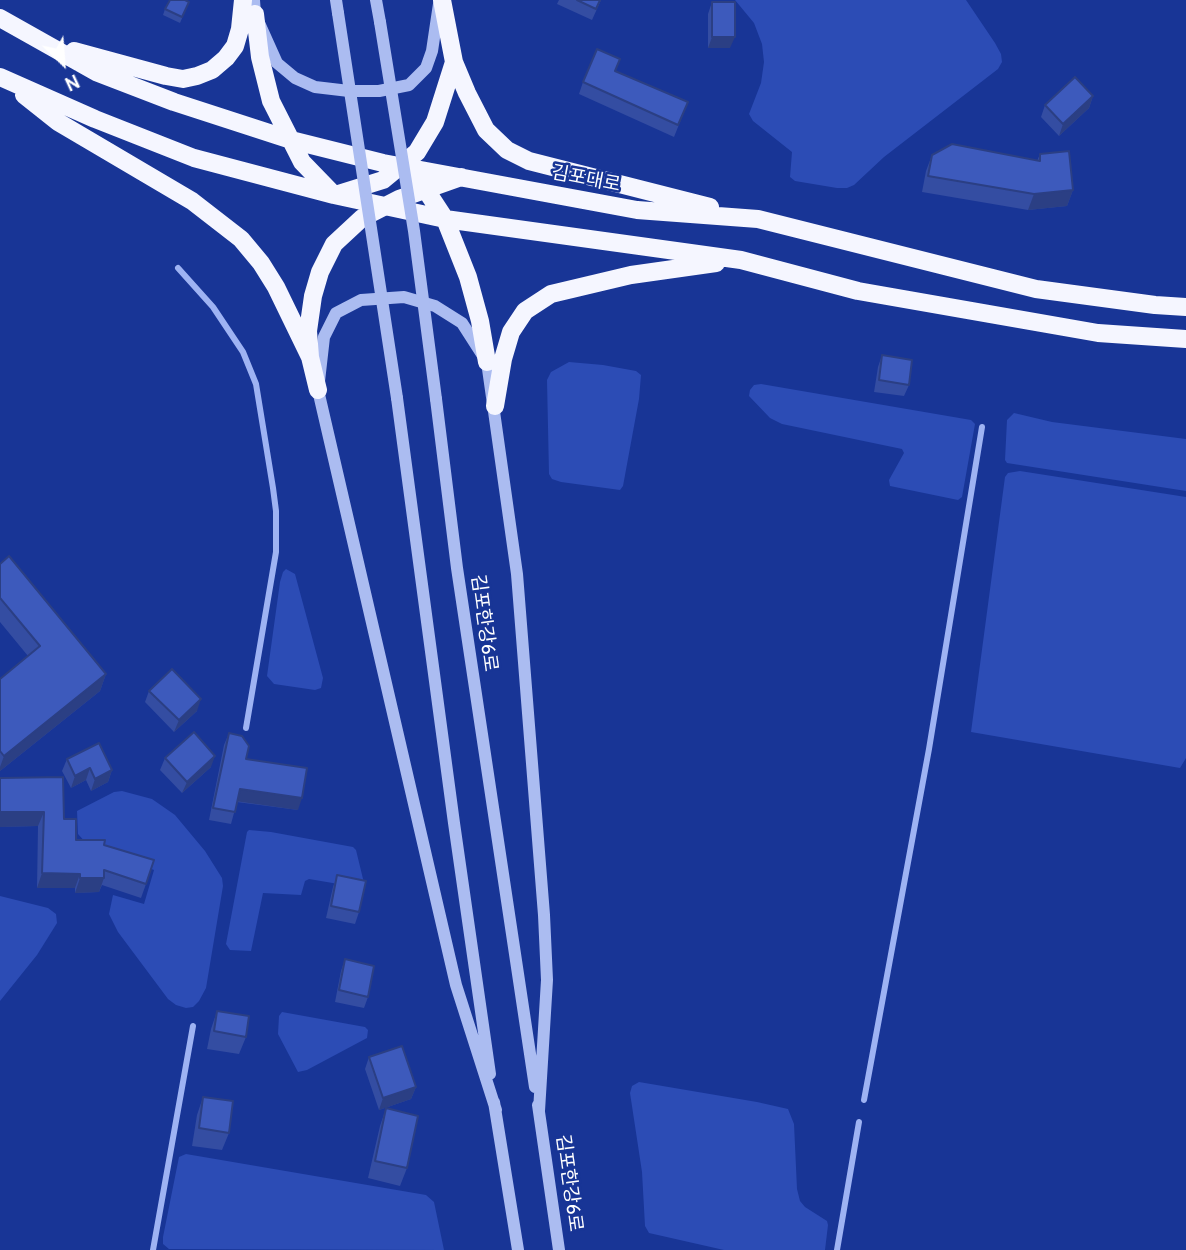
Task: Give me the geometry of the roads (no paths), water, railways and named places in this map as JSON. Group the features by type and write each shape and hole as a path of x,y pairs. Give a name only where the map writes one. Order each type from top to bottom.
{"main road":[{"path":"441,0 454,62 479,118 495,139 516,155 539,164 758,219"},
{"path":"38,40 183,79 212,70 226,58 235,46 251,5"},
{"path":"251,5 271,101 302,162 334,195"},
{"name":"김포대로","path":"0,18 96,72 174,102 291,140 402,166 637,210 758,219 1035,289 1186,307"},
{"path":"334,195 383,180 417,152 435,122 454,62"},
{"path":"2,78 194,158 334,195 445,219 741,260 858,291 1098,333 1186,339"},
{"path":"2,78 58,122 192,201 241,239 276,287 310,357"},
{"path":"402,166 426,190 445,219 468,277 480,321 487,362"},
{"path":"318,390 310,357 308,331 320,272 334,244 362,218 385,206 461,177"},
{"path":"495,407 502,359 511,332 525,311 551,294 631,275 741,260"}],"street":[{"name":"김포한강6로","path":"376,0 414,231 459,582 559,1250"},
{"path":"251,5 277,62 295,78 315,87 379,91 409,85 426,68 432,51 441,0"},
{"path":"337,7 397,398 454,823 517,1250"},
{"path":"496,1110 456,985 318,390 324,337 336,313 361,300 404,297 435,306 462,323 487,362 517,574 544,915 547,980 539,1111"}],"waterway":[{"path":"178,268 213,307 243,352 256,384 273,488 276,552 246,728"},
{"path":"864,1100 929,749 982,427"},
{"path":"153,1250 193,1026"},
{"path":"837,1250 859,1122"}]}
